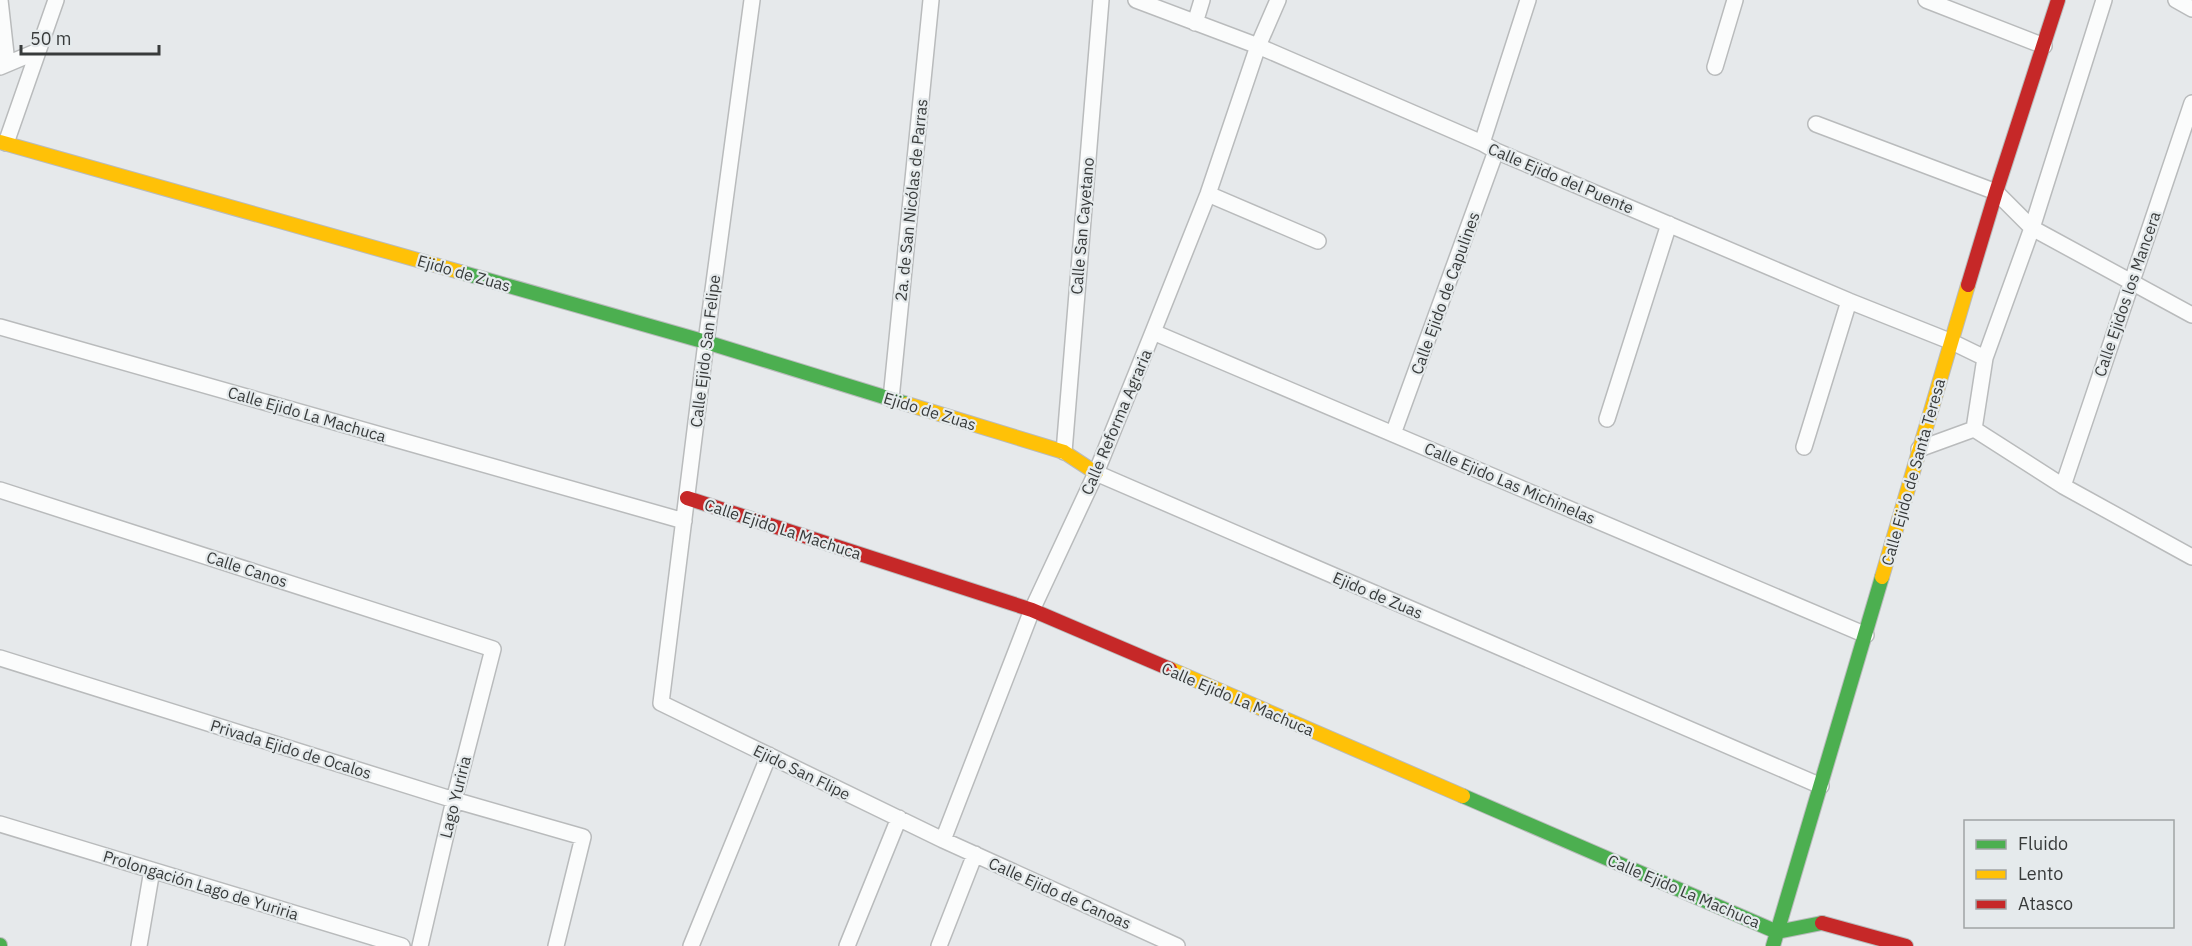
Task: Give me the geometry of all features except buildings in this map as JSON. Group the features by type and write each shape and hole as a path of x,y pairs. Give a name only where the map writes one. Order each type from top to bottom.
{"street":[{"path":"0,0 4,65 38,51"},
{"path":"3,143 56,0"},
{"name":"Calle Ejido San Felipe","path":"661,703 752,0"},
{"name":"2a. de San Nicólas de Parras","path":"891,399 931,0"},
{"name":"Calle San Cayetano","path":"1064,452 1101,0"},
{"name":"Calle Ejido del Puente","path":"1136,0 1258,46 1482,143 1496,152 1952,342 1985,358"},
{"path":"1195,23 1202,0"},
{"name":"Calle Reforma Agraria","path":"944,840 1032,610 1096,473 1208,194 1258,46 1278,0"},
{"path":"1482,143 1528,0"},
{"path":"1715,67 1736,0"},
{"path":"1926,0 2044,46"},
{"name":"Calle Ejido de Santa Teresa","path":"1773,946 1996,192 2058,0"},
{"path":"1974,429 1985,358 2032,228 2104,0"},
{"path":"2176,0 2192,9"},
{"name":"Calle Ejidos los Mancera","path":"2062,486 2192,103"},
{"path":"1816,124 1996,192 2032,228 2192,315"},
{"name":"Ejido de Zuas","path":"3,143 706,342 1064,452 1096,473 1821,786"},
{"name":"Calle Ejido de Capulines","path":"1393,434 1496,152"},
{"path":"1208,194 1318,241"},
{"path":"1607,419 1669,224"},
{"path":"1804,447 1849,301"},
{"name":"Calle Ejido La Machuca","path":"0,327 684,521"},
{"name":"Calle Ejido Las Michinelas","path":"1153,332 1866,635"},
{"path":"1974,429 2062,486 2192,557"},
{"path":"1919,449 1974,429"},
{"name":"Calle Canos","path":"0,490 493,649"},
{"name":"Calle Ejido La Machuca","path":"687,498 1032,610 1778,932"},
{"name":"Lago Yuriria","path":"420,946 453,800 493,649"},
{"name":"Privada Ejido de Ocalos","path":"0,658 453,800 583,837 556,946"},
{"name":"Ejido San Flipe","path":"661,703 944,840"},
{"path":"691,946 769,755"},
{"path":"847,946 899,819"},
{"name":"Prolongación Lago de Yuriria","path":"0,824 402,946"},
{"name":"Calle Ejido de Canoas","path":"944,840 1177,946"},
{"path":"939,946 975,854"},
{"path":"139,946 152,870"},
{"path":"1778,932 1823,923 1906,946"}],"traffic: fast":[{"path":"460,272 706,342 907,404"},
{"path":"1773,946 1882,577"},
{"path":"1463,796 1777,932 1822,923"}],"traffic: slow":[{"path":"0,142 460,272"},
{"path":"1882,577 1968,285"},
{"path":"907,404 1064,452 1096,473"},
{"path":"1170,669 1463,796"}],"traffic: jam":[{"path":"1968,285 2058,0"},
{"path":"687,498 1032,610 1170,669"},
{"path":"1822,923 1906,946"}]}
